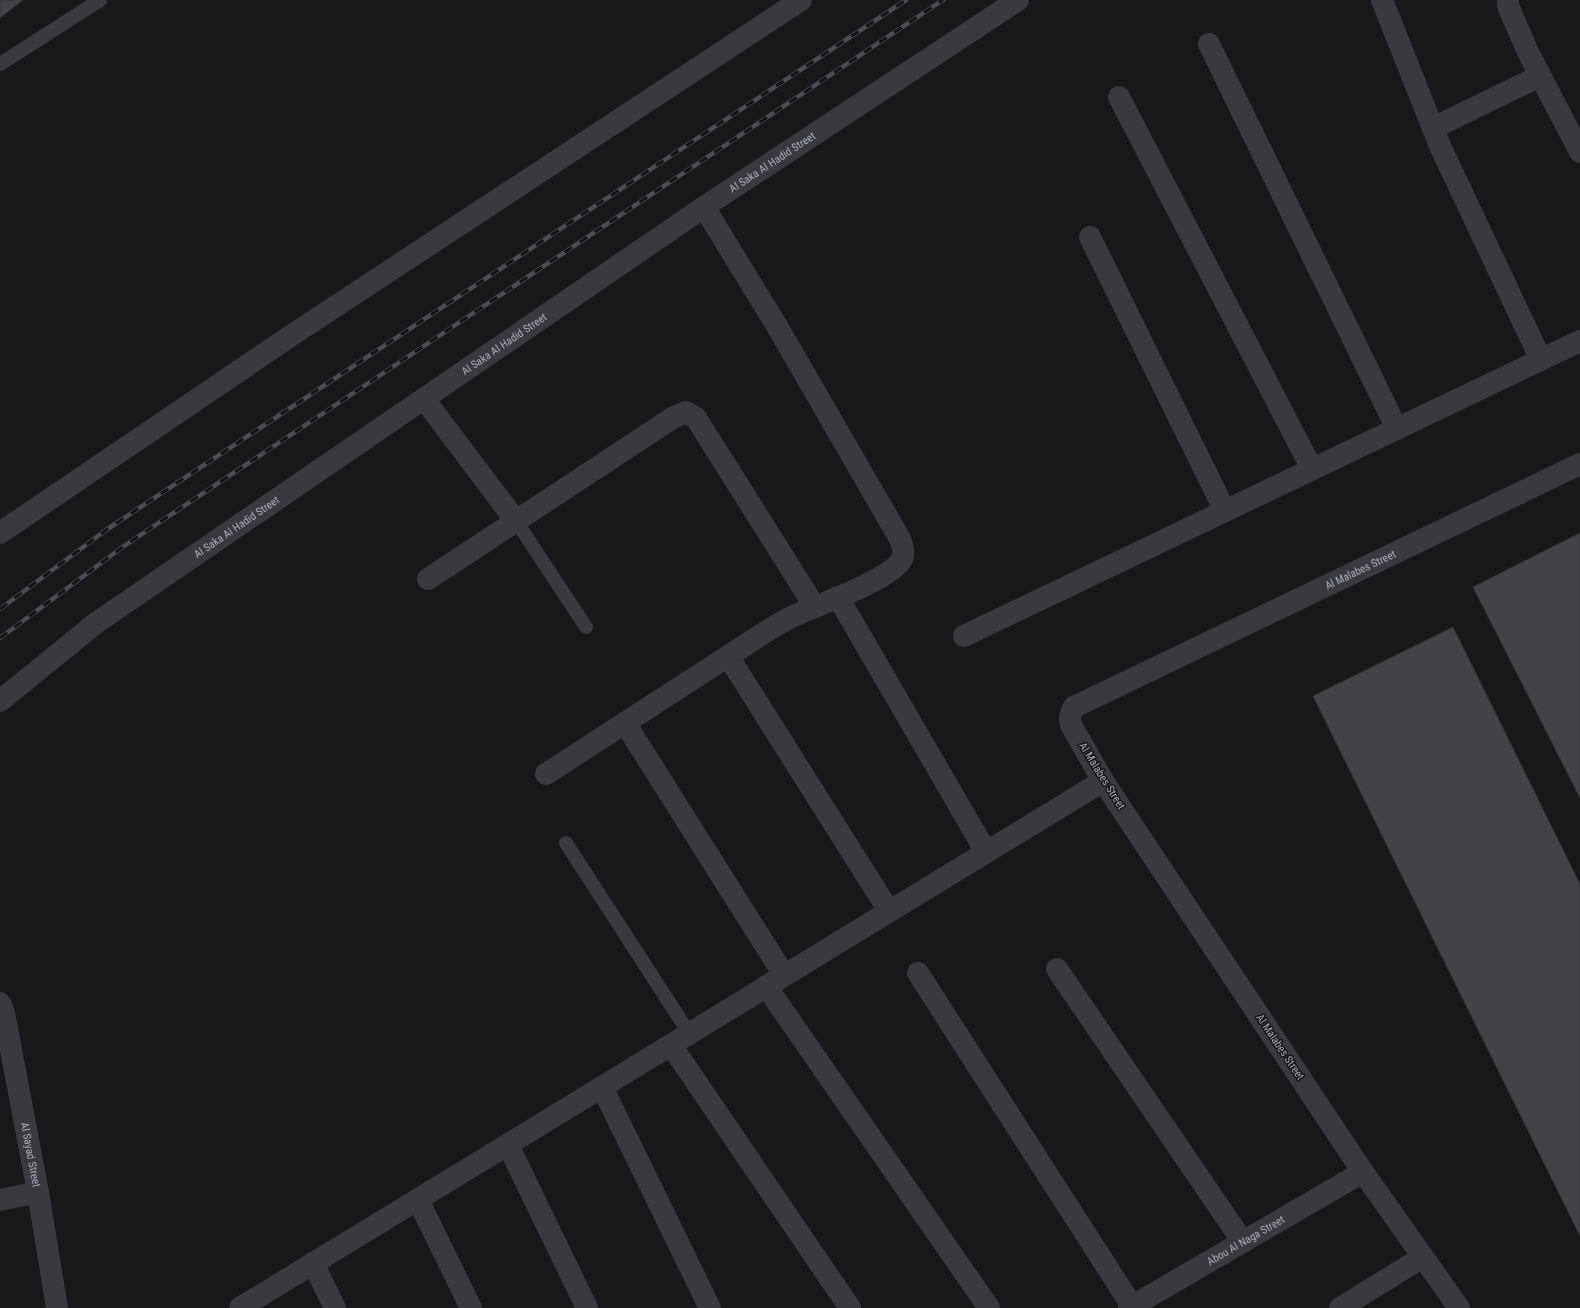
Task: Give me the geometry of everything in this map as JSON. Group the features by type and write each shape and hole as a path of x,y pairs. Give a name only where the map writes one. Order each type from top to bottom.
{"street":[{"path":"0,533 296,332 801,0"},
{"name":"Al Saka Al Hadid Street","path":"0,701 96,623 704,207 1018,0"},
{"path":"1382,0 1440,146 1541,360"},
{"path":"1508,0 1508,6 1528,52 1580,152"},
{"path":"1209,44 1397,429"},
{"path":"1433,128 1540,76"},
{"path":"1119,97 1312,469"},
{"path":"546,774 767,631 794,616 874,582 897,565 902,559 903,546 777,326 704,207"},
{"path":"1090,237 1225,511"},
{"path":"964,636 1580,341"},
{"path":"424,399 516,521"},
{"path":"428,579 674,416 686,412 696,418 815,607"},
{"name":"Al Malabes Street","path":"1459,1308 1363,1172 1103,780 1069,719 1074,707 1580,464"},
{"path":"838,597 986,852"},
{"path":"728,656 889,912"},
{"path":"625,723 775,981 989,1308"},
{"path":"240,1308 1103,780"},
{"path":"1057,969 1243,1242"},
{"path":"918,973 1130,1307"},
{"name":"Al Sayad Street","path":"0,1003 4,1013 38,1192 57,1308"},
{"path":"671,1045 850,1308"},
{"path":"602,1087 710,1308"},
{"path":"508,1145 587,1308"},
{"name":"Abou Al Naga Street","path":"1130,1307 1363,1172"},
{"path":"0,1200 38,1192"},
{"path":"418,1200 471,1308"},
{"path":"1340,1308 1423,1257"},
{"path":"313,1264 335,1308"}],"lane":[{"path":"0,64 100,0"},
{"path":"516,521 586,627"},
{"path":"566,843 689,1033"}],"building":[{"path":"0,0 23,0 0,18"},
{"path":"1580,533 1580,798 1473,587"},
{"path":"1453,627 1580,884 1580,1236 1313,696"}],"railway":[{"path":"0,609 106,530 906,0"},
{"path":"0,638 124,546 943,0"}]}
